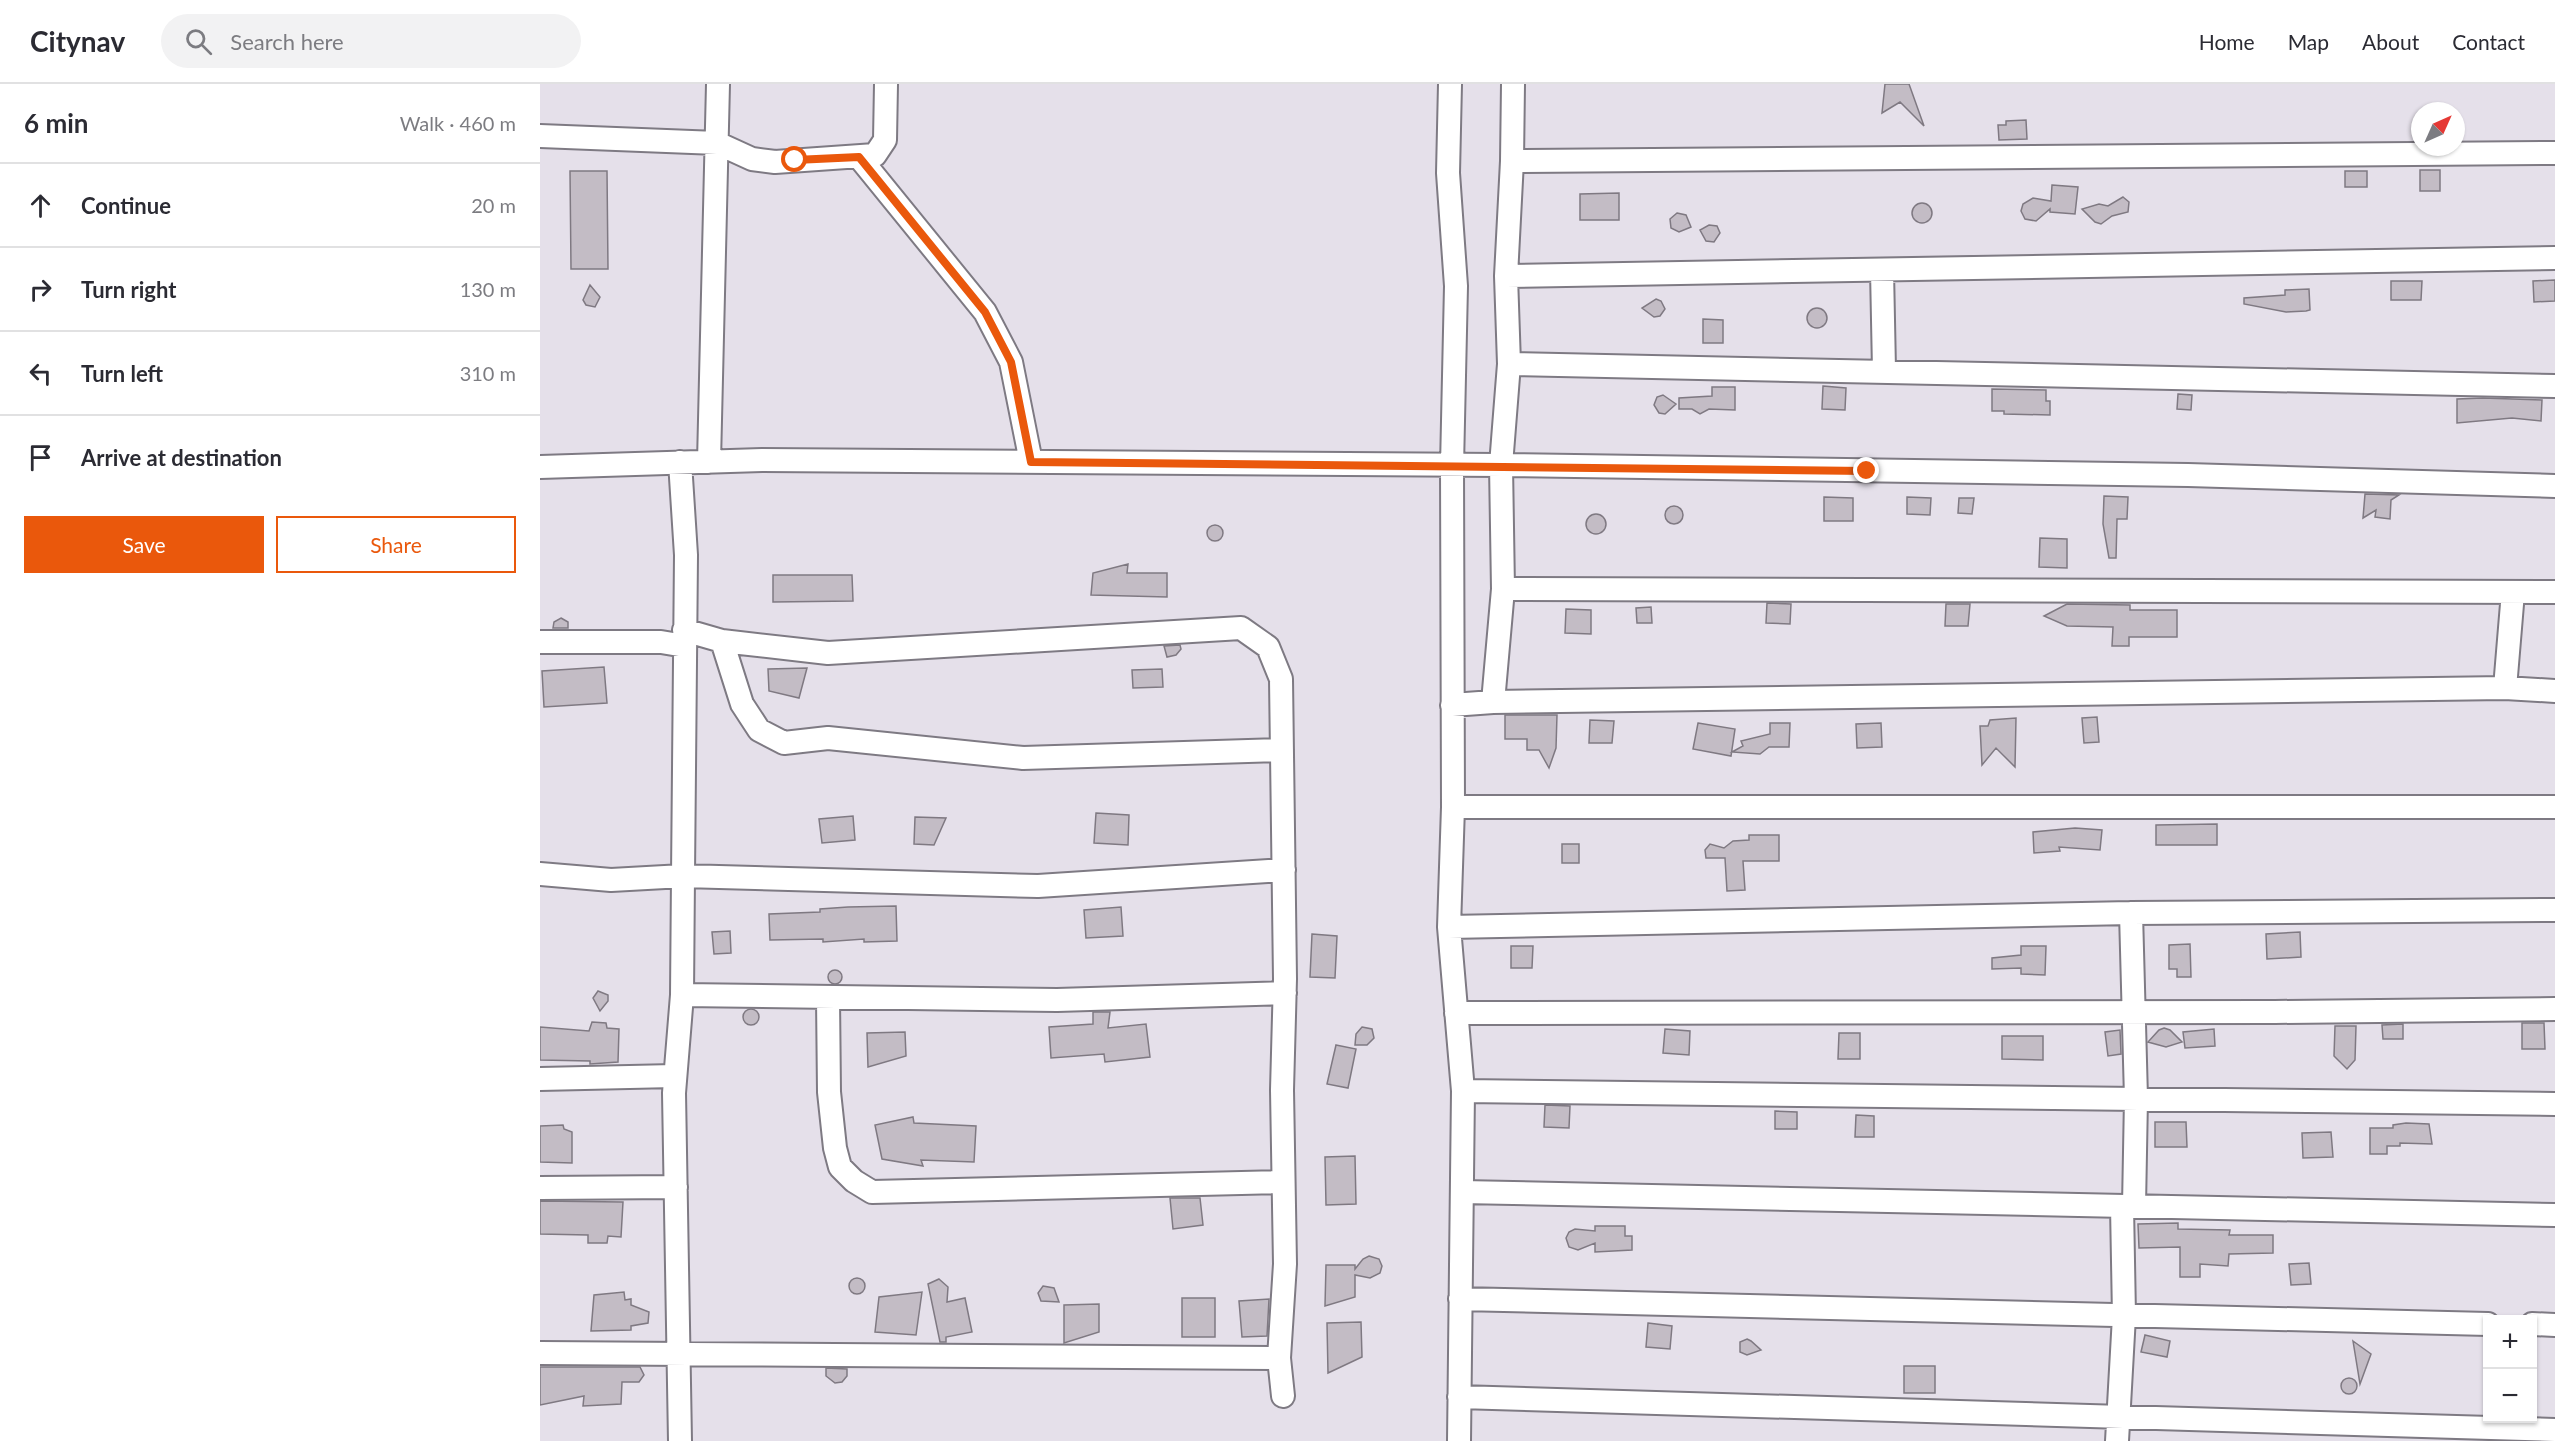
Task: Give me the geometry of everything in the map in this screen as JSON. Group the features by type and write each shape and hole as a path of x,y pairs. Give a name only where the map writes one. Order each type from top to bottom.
{"street":[{"path":"709,462 718,84"},
{"path":"540,136 717,143 752,159 776,162 875,155 885,140 886,84"},
{"path":"1450,84 1448,173 1456,286 1452,466 1453,807 1449,927 1463,1091 1458,1441"},
{"path":"1492,702 1503,589 1501,465 1509,364 1506,276 1512,161 1513,84"},
{"path":"1512,161 2555,153"},
{"path":"859,157 985,312 1011,362 1031,462"},
{"path":"1506,276 2555,258"},
{"path":"1882,270 1884,370"},
{"path":"1509,364 1884,370 2555,386"},
{"path":"680,462 686,555 682,995 674,1076 680,1441"},
{"path":"540,467 680,462 1501,465 2188,476 2555,486"},
{"path":"1503,589 2555,592"},
{"path":"2505,688 2513,592"},
{"path":"540,642 661,642 684,638 828,653 1241,628 1268,647 1281,679 1285,993 1283,1182 1285,1264 1279,1358 1283,1396"},
{"path":"722,641 742,704 759,730 784,743 828,738 1023,758 1282,750"},
{"path":"1452,705 1492,702 2505,688 2555,691"},
{"path":"1453,807 2555,807"},
{"path":"540,874 611,880 683,876 1038,886 1284,870"},
{"path":"1449,927 2131,913 2555,910"},
{"path":"2117,1441 2128,1206 2136,1098 2131,913"},
{"path":"682,995 1057,1000 1285,993"},
{"path":"828,998 829,1092 835,1148 840,1167 854,1182 872,1192 1283,1182"},
{"path":"1456,1013 2135,1013 2555,1009"},
{"path":"540,1078 674,1076"},
{"path":"1463,1091 2555,1104"},
{"path":"540,1188 676,1187"},
{"path":"1462,1192 2555,1215"},
{"path":"1460,1299 2483,1324"},
{"path":"2537,1324 2555,1325"},
{"path":"540,1353 1279,1358"},
{"path":"1459,1397 2555,1430"}],"building":[{"path":"1885,84 1909,84 1924,126 1900,102 1882,113"},
{"path":"2026,120 2027,139 1999,140 1998,125 2006,125 2006,121"},
{"path":"2420,170 2440,170 2440,191 2420,191"},
{"path":"570,171 607,171 608,269 571,269"},
{"path":"2345,171 2367,171 2367,187 2345,187"},
{"path":"2052,185 2078,187 2075,214 2050,212 2050,209 2036,221 2025,219 2021,211 2023,204 2033,198 2051,201"},
{"path":"1619,193 1619,220 1580,220 1580,194"},
{"path":"2123,197 2129,202 2128,212 2112,216 2101,224 2095,222 2082,209 2099,204 2108,206"},
{"path":"1922,203 1929,206 1932,213 1929,220 1922,223 1915,220 1912,213 1915,206"},
{"path":"1677,213 1686,215 1691,227 1679,232 1671,228 1670,219"},
{"path":"1709,225 1717,226 1720,233 1714,242 1706,241 1700,230"},
{"path":"2555,280 2555,301 2534,302 2533,281"},
{"path":"2391,281 2422,281 2421,300 2391,300"},
{"path":"590,285 600,297 595,307 586,305 583,300"},
{"path":"2309,289 2310,310 2306,311 2286,312 2244,304 2244,298 2285,295 2285,290"},
{"path":"1656,299 1661,301 1665,309 1660,316 1654,317 1642,308"},
{"path":"1817,308 1824,311 1827,318 1824,325 1817,328 1810,325 1807,318 1810,311"},
{"path":"1703,319 1723,320 1723,343 1703,343"},
{"path":"1823,386 1846,388 1845,410 1822,409"},
{"path":"1712,387 1735,387 1735,410 1709,409 1700,414 1692,409 1679,409 1679,398 1712,396"},
{"path":"1992,389 2046,390 2046,401 2050,401 2050,415 2004,414 2004,411 1992,411"},
{"path":"2178,394 2192,395 2191,410 2177,409"},
{"path":"1663,395 1676,404 1665,414 1659,413 1654,405 1657,397"},
{"path":"2457,399 2542,400 2541,421 2512,418 2457,423"},
{"path":"2365,494 2399,495 2391,500 2390,519 2375,517 2376,510 2363,518"},
{"path":"2104,496 2128,497 2127,519 2117,519 2116,558 2109,558 2103,524"},
{"path":"1824,497 1853,498 1853,521 1824,521"},
{"path":"1907,497 1931,498 1930,515 1907,514"},
{"path":"1959,498 1974,498 1972,514 1958,513"},
{"path":"1674,506 1680,509 1683,515 1680,521 1674,524 1668,521 1665,515 1668,509"},
{"path":"1596,514 1603,517 1606,524 1603,531 1596,534 1589,531 1586,524 1589,517"},
{"path":"1212,525 1218,525 1223,533 1221,539 1212,541 1207,536 1207,530"},
{"path":"2040,538 2067,539 2067,568 2039,567"},
{"path":"1128,564 1127,573 1167,573 1167,597 1091,595 1093,573"},
{"path":"773,575 852,575 853,601 773,602"},
{"path":"1767,603 1791,604 1790,624 1766,623"},
{"path":"1946,604 1970,604 1968,626 1945,626"},
{"path":"2067,604 2130,605 2130,610 2177,610 2177,637 2129,637 2129,646 2112,646 2113,627 2067,626 2044,616"},
{"path":"1651,607 1652,623 1637,623 1636,608"},
{"path":"1566,609 1591,610 1591,634 1565,633"},
{"path":"561,618 568,622 568,628 553,628 554,622"},
{"path":"1180,645 1181,649 1176,655 1167,657 1164,646"},
{"path":"604,667 607,703 544,707 542,671"},
{"path":"807,668 799,698 769,691 768,669"},
{"path":"1162,669 1163,687 1133,688 1132,670"},
{"path":"1505,715 1557,715 1556,748 1549,768 1539,750 1527,750 1527,739 1505,739"},
{"path":"2097,717 2099,742 2084,743 2082,718"},
{"path":"2016,718 2015,767 1996,748 1982,765 1980,726 1988,726 1990,720"},
{"path":"1590,720 1614,721 1612,743 1589,743"},
{"path":"1698,723 1735,729 1731,756 1693,749"},
{"path":"1770,723 1790,723 1789,747 1769,747 1760,754 1732,752 1743,746 1741,741 1770,734"},
{"path":"1881,723 1882,747 1857,748 1856,724"},
{"path":"1096,813 1129,815 1128,845 1094,843"},
{"path":"853,816 855,840 822,843 819,819"},
{"path":"915,817 946,818 934,845 914,844"},
{"path":"2217,824 2217,845 2156,845 2156,825"},
{"path":"2075,828 2102,830 2100,850 2059,847 2060,851 2034,853 2033,832"},
{"path":"1749,835 1779,835 1779,861 1743,861 1745,890 1727,891 1725,858 1706,858 1705,850 1710,844 1724,848 1733,841 1749,840"},
{"path":"1562,844 1579,844 1579,863 1562,863"},
{"path":"896,906 897,941 770,940 769,914 820,912 820,909 848,907"},
{"path":"1121,907 1123,936 1086,938 1084,910"},
{"path":"730,931 731,953 714,954 712,932"},
{"path":"2300,932 2301,957 2267,959 2266,934"},
{"path":"1312,934 1337,936 1335,978 1310,977"},
{"path":"2190,944 2191,977 2177,977 2177,969 2169,969 2169,945"},
{"path":"1511,946 1533,946 1532,968 1511,968"},
{"path":"2021,946 2046,946 2045,975 2021,974 2021,968 1992,969 1992,958 2021,955"},
{"path":"832,970 838,970 842,977 838,984 832,984 828,980 828,974"},
{"path":"598,991 608,995 608,1001 600,1011 593,998"},
{"path":"751,1009 759,1017 751,1025 743,1017"},
{"path":"1093,1012 1110,1012 1108,1028 1146,1024 1150,1057 1105,1062 1104,1054 1051,1058 1049,1027 1093,1024"},
{"path":"592,1022 606,1023 607,1028 619,1029 618,1062 590,1064 590,1061 540,1060 540,1027 589,1031"},
{"path":"2522,1023 2544,1023 2545,1049 2522,1049"},
{"path":"2403,1024 2403,1039 2383,1039 2382,1025"},
{"path":"2335,1026 2356,1026 2355,1060 2347,1069 2334,1056"},
{"path":"1362,1027 1372,1029 1374,1038 1367,1045 1355,1045 1356,1034"},
{"path":"2164,1028 2170,1030 2182,1042 2166,1047 2148,1042"},
{"path":"1665,1029 1690,1031 1689,1055 1663,1053"},
{"path":"2214,1029 2215,1046 2185,1048 2183,1032"},
{"path":"2120,1030 2121,1054 2108,1056 2105,1032"},
{"path":"905,1032 906,1056 868,1067 867,1033"},
{"path":"1839,1033 1860,1033 1860,1059 1838,1059"},
{"path":"2002,1036 2043,1036 2043,1060 2002,1059"},
{"path":"1336,1045 1356,1049 1348,1088 1327,1084"},
{"path":"1545,1105 1570,1106 1569,1128 1544,1127"},
{"path":"1775,1111 1797,1112 1797,1129 1775,1129"},
{"path":"1856,1115 1874,1116 1874,1137 1855,1137"},
{"path":"913,1117 914,1123 976,1126 974,1162 921,1160 923,1166 882,1159 875,1125"},
{"path":"2155,1122 2186,1122 2187,1147 2155,1147"},
{"path":"2429,1124 2432,1144 2400,1143 2400,1146 2387,1146 2387,1154 2370,1154 2370,1128 2393,1128 2393,1125"},
{"path":"563,1125 564,1129 572,1132 572,1163 540,1162 540,1126"},
{"path":"2331,1132 2333,1157 2303,1158 2302,1133"},
{"path":"1355,1156 1356,1204 1326,1205 1325,1157"},
{"path":"1170,1198 1200,1198 1203,1225 1173,1229"},
{"path":"540,1201 623,1202 621,1237 608,1236 607,1243 588,1243 588,1235 540,1234"},
{"path":"2178,1223 2178,1229 2230,1230 2229,1235 2273,1235 2273,1253 2229,1254 2228,1266 2200,1264 2200,1277 2180,1277 2180,1247 2139,1248 2138,1224"},
{"path":"1595,1226 1625,1226 1625,1236 1632,1236 1632,1250 1595,1252 1595,1243 1578,1250 1569,1247 1566,1238 1569,1232 1575,1229 1595,1231"},
{"path":"1369,1256 1379,1259 1382,1266 1380,1273 1370,1278 1355,1275 1355,1297 1325,1306 1326,1265 1355,1265 1355,1269 1363,1259"},
{"path":"2309,1263 2311,1284 2291,1285 2289,1264"},
{"path":"857,1278 865,1286 857,1294 849,1286"},
{"path":"939,1279 948,1287 947,1302 965,1298 972,1332 946,1337 946,1342 940,1342 928,1284"},
{"path":"1043,1286 1054,1288 1059,1302 1041,1301 1038,1293"},
{"path":"624,1292 625,1300 631,1299 631,1305 649,1312 648,1323 631,1326 631,1330 591,1331 594,1295"},
{"path":"922,1292 916,1335 875,1332 879,1297"},
{"path":"1182,1298 1215,1298 1215,1337 1182,1337"},
{"path":"1269,1299 1267,1336 1242,1337 1239,1301"},
{"path":"1099,1304 1099,1332 1064,1343 1064,1305"},
{"path":"1361,1322 1362,1357 1328,1373 1327,1323"},
{"path":"1648,1323 1672,1326 1670,1349 1646,1347"},
{"path":"2145,1335 2170,1341 2167,1357 2141,1352"},
{"path":"1747,1339 1761,1350 1747,1355 1740,1352 1740,1342"},
{"path":"2353,1341 2371,1354 2360,1384"},
{"path":"1904,1366 1935,1366 1935,1393 1904,1393"},
{"path":"540,1367 640,1367 644,1375 639,1382 622,1382 621,1404 583,1406 584,1396 540,1405"},
{"path":"826,1368 847,1369 847,1376 842,1382 835,1383 826,1376"},
{"path":"2349,1378 2357,1386 2349,1394 2341,1386"}],"route":[{"path":"795,160 835,156 859,157 985,312 1011,362 1031,462 1501,465 1867,471"}]}
